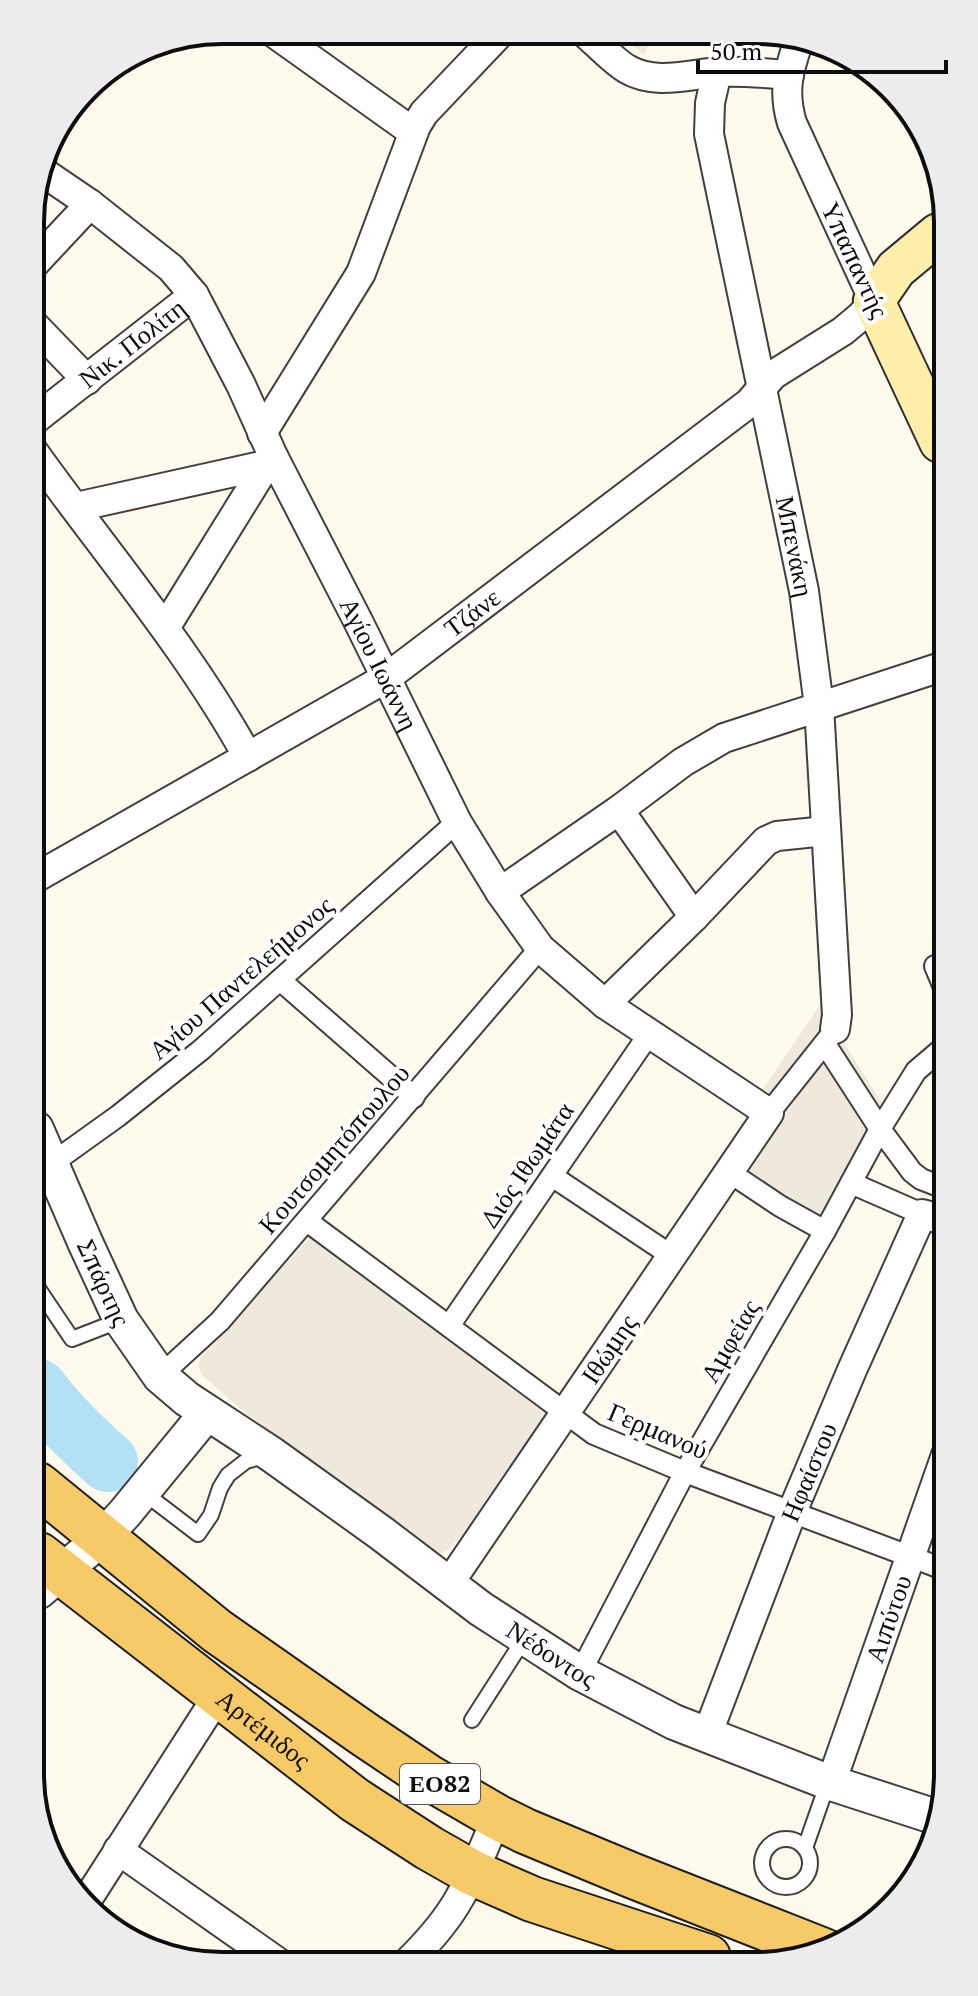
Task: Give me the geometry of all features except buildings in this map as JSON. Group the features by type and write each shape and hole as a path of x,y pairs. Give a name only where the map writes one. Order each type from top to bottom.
{"main road":[{"path":"874,301 896,269 934,237"},
{"name":"Υπαπαντής","path":"874,301 934,429"},
{"name":"Αρτέμιδος","path":"44,1490 217,1631 428,1777 497,1817 607,1865 808,1944"},
{"name":"Αρτέμιδος","path":"46,1573 219,1694 355,1800 407,1835 473,1873 532,1899 693,1952"}],"street":[{"path":"290,44 413,132"},
{"path":"165,628 267,452 361,273 413,132 424,113 490,44"},
{"path":"598,44 636,73 670,79 717,72 789,75"},
{"name":"Υπαπαντής","path":"797,49 786,96 792,123 874,301"},
{"name":"Μπενάκη","path":"717,72 710,103 709,134 804,591 819,706 837,1015 830,1036"},
{"name":"Αγίου Ιωάννη","path":"50,177 171,268 194,295 241,385 267,452 386,678 457,822 500,892 540,948 605,1004 769,1113"},
{"path":"44,253 90,204"},
{"name":"Νικ. Πολίτη","path":"44,413 194,295"},
{"name":"Τζάνε","path":"44,873 386,678 749,403 773,375 843,331 874,301"},
{"path":"44,335 87,380"},
{"path":"76,507 267,452"},
{"path":"44,465 165,628 223,712 248,757"},
{"path":"500,892 693,756 724,738 934,669"},
{"path":"619,810 694,917"},
{"name":"Αγίου Παντελεήμονος","path":"44,1166 118,1116 184,1063 457,822"},
{"path":"605,1004 766,841 777,836 826,831"},
{"name":"Κουτσομητόπουλου","path":"160,1376 220,1321 540,948"},
{"path":"280,980 414,1097"},
{"name":"Διός Ιθωμάτα","path":"449,1326 649,1034"},
{"path":"769,1113 830,1036 880,1129 912,1172 934,1184"},
{"name":"Αμφείας","path":"580,1673 685,1472 825,1231 880,1129 916,1071 934,1056"},
{"name":"Ιθώμης","path":"448,1585 769,1113"},
{"name":"Σπάρτης","path":"44,1166 121,1320 160,1376 207,1413"},
{"path":"729,1172 825,1231"},
{"path":"552,1176 672,1256"},
{"path":"851,1183 933,1217"},
{"name":"Ηφαίστου","path":"707,1735 792,1512 852,1370 933,1217"},
{"name":"Γερμανού","path":"307,1221 594,1434 685,1472 934,1565"},
{"path":"102,1538 207,1413"},
{"name":"Νέδοντος","path":"207,1413 271,1454 524,1639 580,1673 674,1722 829,1783 929,1815"},
{"name":"Αιπύτου","path":"829,1783 934,1489"},
{"name":"Αρτέμιδος","path":"46,1573 102,1538"},
{"path":"91,1894 219,1694"},
{"path":"901,1806 918,1820 924,1834"},
{"path":"423,1952 473,1873 497,1817"},
{"path":"118,1850 263,1952"}],"lane":[{"path":"44,1297 72,1339 121,1320"},
{"path":"143,1492 198,1534 211,1515 228,1475 246,1461 271,1454"},
{"path":"472,1720 524,1639"},
{"path":"805,1848 829,1783"}],"shaded area":[{"path":"631,44 649,44 644,55"},
{"path":"820,1005 894,1122 826,1241 734,1185 779,1101 763,1089"},
{"path":"310,1237 551,1413 477,1519 450,1548 439,1555 244,1412 202,1375 198,1366 201,1357"}],"waterway":[{"path":"44,1396 108,1462"}]}
